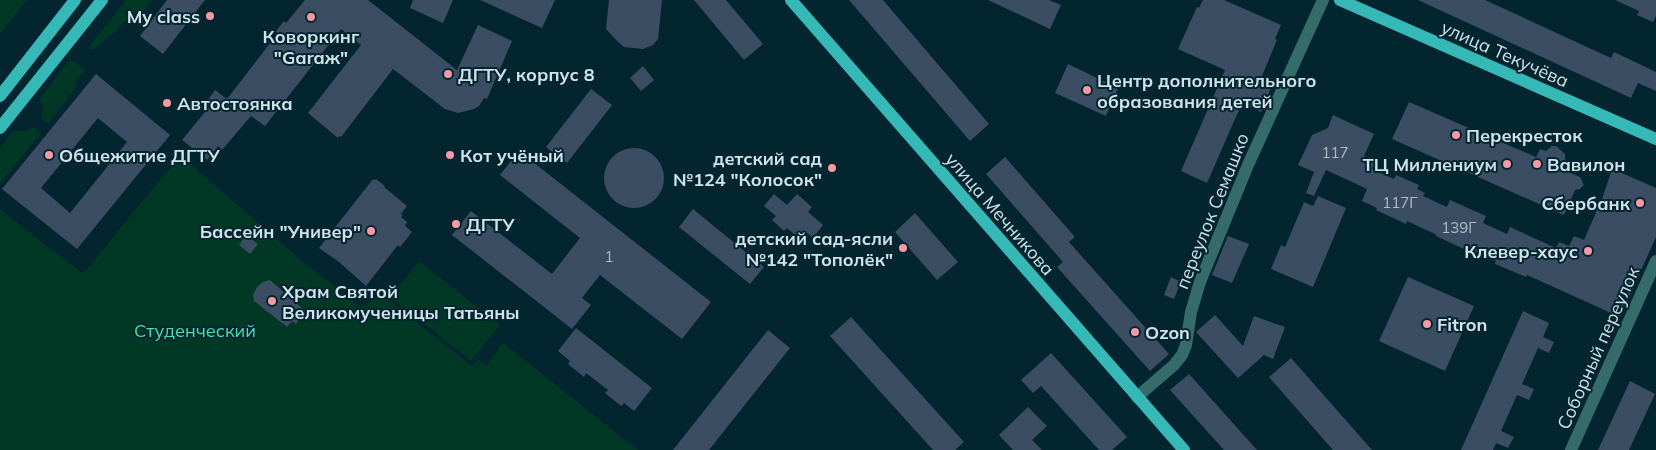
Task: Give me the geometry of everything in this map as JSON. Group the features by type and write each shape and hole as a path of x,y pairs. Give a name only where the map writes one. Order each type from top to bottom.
{"main road":[{"path":"0,96 75,0"},
{"path":"0,128 102,0"},
{"name":"улица Мечникова","path":"792,0 1184,450"},
{"name":"улица Текучёва","path":"1340,0 1656,139"}],"street":[{"name":"переулок Семашко","path":"1137,397 1174,365 1182,355 1186,345 1191,312 1200,282 1248,165 1323,0"},
{"name":"Соборный переулок","path":"1571,450 1656,261"}],"green space":[{"path":"0,0 27,0 0,34"},
{"path":"126,0 153,0 135,23 125,22 100,45 92,50 88,48"},
{"path":"70,59 85,70 74,83 77,86 48,124 41,119 44,110 40,98"},
{"path":"34,127 41,133 0,184 0,148 13,131 25,131"},
{"name":"Студенческий","path":"184,147 188,150 184,159 307,265 362,308 381,294 472,366 478,359 486,365 503,343 638,450 0,450 0,209 83,274 167,171 177,163"},
{"path":"419,261 500,325 471,361 390,297"}],"building":[{"path":"167,0 205,0 163,54 140,36"},
{"path":"305,0 368,0 457,70 478,25 512,41 487,99 484,98 479,106 474,109 458,113 445,109 393,69 341,137 339,136 338,138 308,113 361,45 341,29 265,126 251,116 222,150 218,146 207,160 182,140 209,107 205,104 215,90 227,99 278,33 276,31 284,21 286,23"},
{"path":"413,0 453,0 443,23 410,8"},
{"path":"480,0 555,0 542,28"},
{"path":"609,0 662,0 658,39 653,45 643,49 624,47 617,41 606,29"},
{"path":"694,0 726,0 763,44 744,60"},
{"path":"849,0 883,0 989,124 970,141"},
{"path":"988,0 1049,0 1061,5 1050,29"},
{"path":"1203,0 1224,0 1281,25 1262,76 1274,81 1261,112 1242,103 1207,183 1181,171 1225,70 1178,49 1197,7 1199,8"},
{"path":"1418,0 1485,0 1611,58 1614,52 1656,72 1656,91 1638,83 1631,98"},
{"path":"1615,0 1656,0 1656,16 1653,22 1637,15 1639,11"},
{"name":"Центр дополнительного образования детей","path":"1068,64 1118,88 1106,116 1055,93"},
{"path":"643,66 654,80 641,91 630,78"},
{"name":"Общежитие ДГТУ","path":"96,74 170,135 77,249 2,189","holes":["98,118 127,142 70,213 41,188"]},
{"path":"591,89 612,105 567,163 546,147"},
{"name":"ТЦ Миллениум","path":"1409,102 1536,157 1540,149 1546,151 1552,146 1556,146 1565,154 1566,171 1580,177 1584,185 1580,189 1575,190 1564,215 1392,139"},
{"path":"1333,115 1374,134 1364,156 1376,161 1372,169 1394,179 1396,175 1419,185 1417,189 1425,193 1423,196 1447,207 1450,200 1486,216 1483,223 1507,234 1510,227 1556,248 1559,242 1569,246 1574,236 1584,240 1602,199 1611,172 1615,170 1656,188 1656,237 1620,317 1527,275 1526,277 1495,264 1496,261 1467,248 1466,250 1407,221 1406,224 1376,210 1377,208 1362,201 1367,189 1326,170 1314,196 1306,193 1314,172 1298,165 1312,135 1328,128"},
{"path":"628,148 640,148 651,153 659,161 664,172 662,190 651,203 640,208 628,208 617,203 609,195 604,184 604,172 609,161 617,153"},
{"path":"519,151 711,302 682,339 600,275 582,298 591,305 572,329 452,235 471,211 552,274 580,238 500,175"},
{"path":"1005,157 1075,237 1069,242 1169,354 1150,371 1057,267 1063,262 986,174"},
{"path":"373,179 376,179 385,186 407,206 401,217 407,222 405,226 412,232 400,247 398,245 366,286 339,262 319,248"},
{"path":"774,194 787,205 797,194 812,207 808,212 823,225 813,238 807,233 801,240 787,228 784,231 772,220 776,216 764,206"},
{"path":"1318,196 1346,208 1313,287 1271,269 1281,245 1285,247 1304,202 1313,206"},
{"path":"693,209 764,267 750,284 679,227"},
{"path":"915,213 958,262 937,280 895,232"},
{"path":"246,235 258,244 250,254 239,245"},
{"path":"1228,236 1249,244 1232,283 1212,275"},
{"path":"1171,277 1181,282 1174,299 1164,295"},
{"name":"Fitron","path":"1408,277 1474,306 1445,371 1379,341"},
{"name":"Храм Святой Великомученицы Татьяны","path":"270,280 302,308 298,313 302,316 296,324 292,321 287,327 254,301 253,295 257,287 263,282"},
{"path":"1523,311 1549,323 1543,337 1554,342 1549,353 1538,348 1522,384 1534,389 1529,400 1517,395 1501,431 1514,437 1508,448 1496,443 1493,450 1461,450"},
{"path":"1215,315 1243,346 1254,316 1285,327 1273,359 1264,355 1238,378 1196,332"},
{"path":"851,317 964,442 955,450 933,450 830,336"},
{"path":"576,328 652,388 634,411 624,403 621,406 605,393 608,390 586,373 584,377 568,364 570,361 558,351"},
{"path":"768,330 790,348 709,450 673,450"},
{"path":"1051,353 1127,437 1112,450 1099,450 1041,386 1033,393 1021,380"},
{"path":"1291,358 1372,450 1333,450 1269,377"},
{"path":"1189,374 1257,450 1224,450 1170,390"},
{"path":"1630,381 1655,394 1629,450 1598,450"},
{"path":"1028,407 1047,426 1032,440 1042,450 1013,450 999,435"}],"place":[{"name":"My class","path":"210,16"},
{"name":"Коворкинг \"Gаraж\"","path":"311,17"},
{"name":"ДГТУ, корпус 8","path":"448,74"},
{"name":"Центр дополнительного образования детей","path":"1087,90"},
{"name":"Автостоянка","path":"167,103"},
{"name":"Перекресток","path":"1456,135"},
{"name":"Общежитие ДГТУ","path":"49,155"},
{"name":"Кот учёный","path":"450,155"},
{"name":"ТЦ Миллениум","path":"1507,164"},
{"name":"Вавилон","path":"1537,164"},
{"name":"детский сад №124 \"Колосок\"","path":"832,168"},
{"name":"Сбербанк","path":"1640,203"},
{"name":"ДГТУ","path":"456,224"},
{"name":"Бассейн \"Универ\"","path":"371,231"},
{"name":"детский сад-ясли №142 \"Тополёк\"","path":"903,248"},
{"name":"Клевер-хаус","path":"1588,251"},
{"name":"Храм Святой Великомученицы Татьяны","path":"272,301"},
{"name":"Fitron","path":"1427,324"},
{"name":"Ozon","path":"1135,332"}]}
